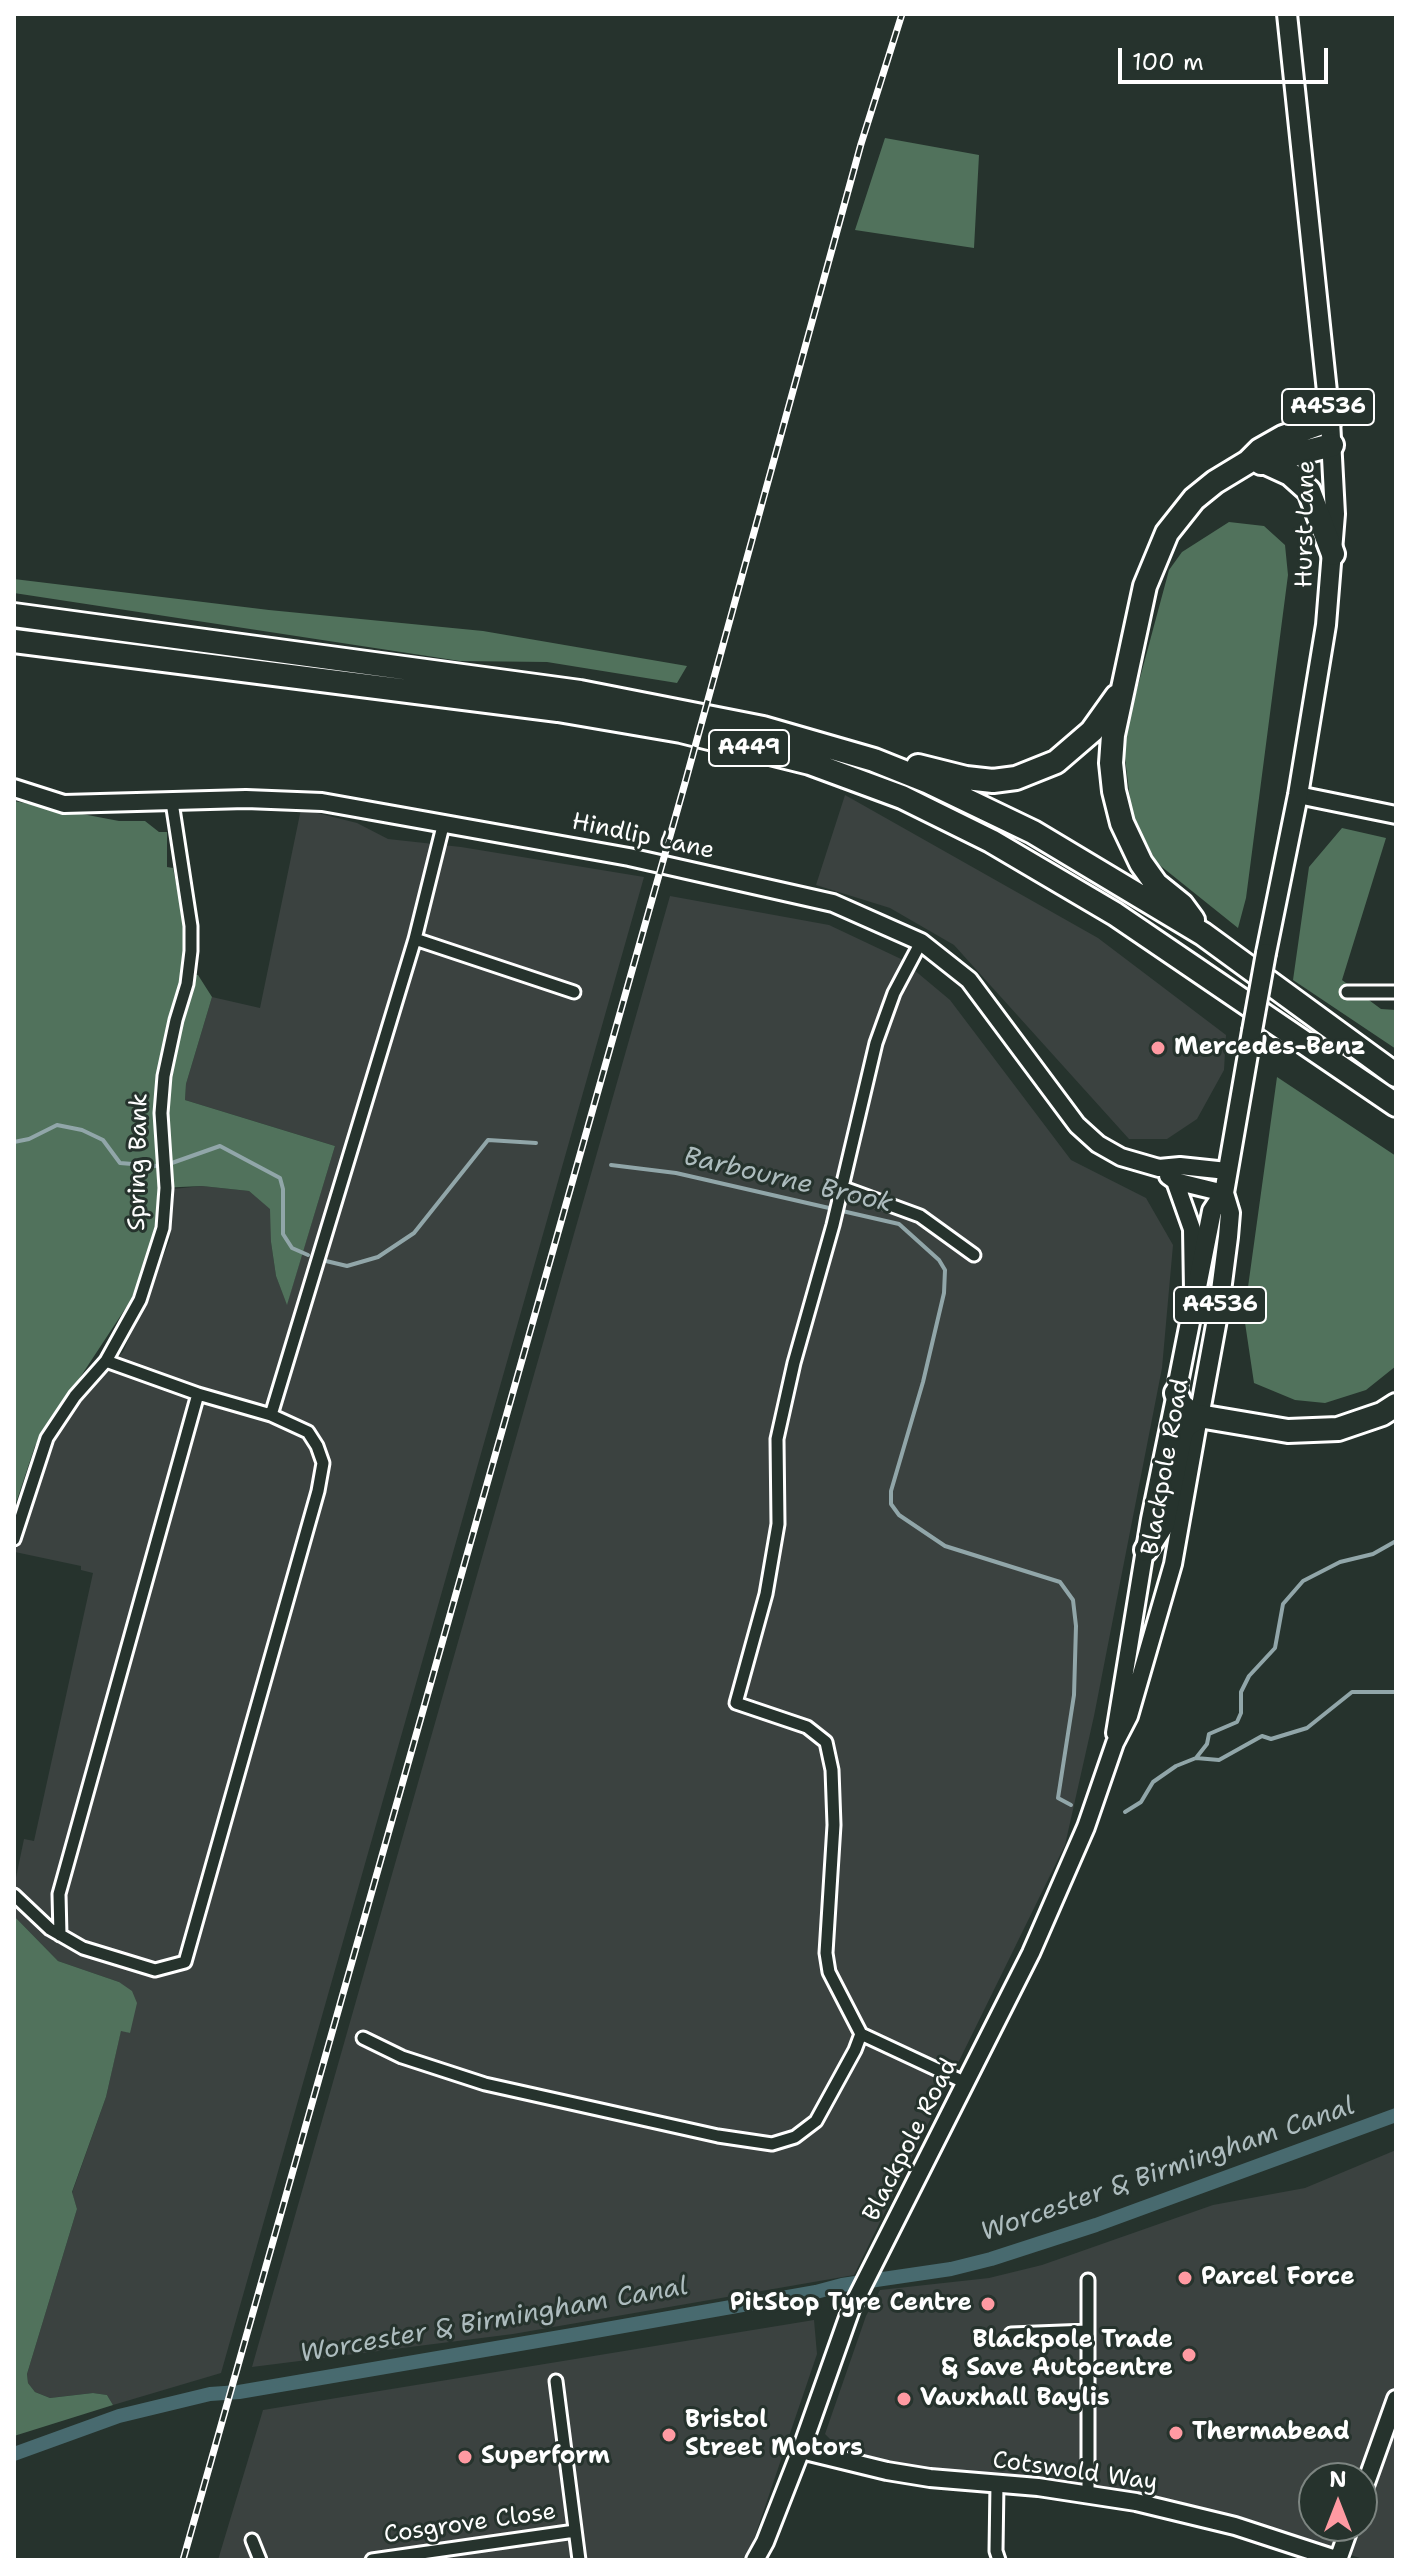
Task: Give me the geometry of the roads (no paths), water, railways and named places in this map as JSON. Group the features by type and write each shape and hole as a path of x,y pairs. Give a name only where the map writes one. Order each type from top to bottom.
{"highway":[{"path":"1257,462 1260,450 1283,437 1330,420"},
{"path":"1203,934 1182,905 1156,884 1141,863 1122,823 1111,763 1120,692 1145,586 1167,533 1194,499 1215,482 1257,462 1332,445"},
{"path":"1257,462 1290,474 1309,491 1333,554"},
{"name":"A449","path":"14,615 580,692 763,728 874,760 929,782 1033,832 1203,934 1396,1075"},
{"name":"A449","path":"14,641 558,710 681,731 810,763 902,797 991,841 1115,914 1394,1105"},
{"path":"874,760 929,768 966,778 993,781 1016,778 1056,762 1092,731 1120,692"},
{"path":"1176,1393 1187,1411 1199,1417 1288,1431 1338,1429 1396,1405"},
{"path":"1146,1550 1163,1524 1181,1435 1185,1426 1199,1417"}],"main road":[{"name":"Hurst Lane","path":"1252,1031 1298,795 1326,625 1335,514 1330,420 1287,14"},
{"name":"Hindlip Lane","path":"14,788 64,804 246,799 322,802 629,857 833,903 921,942 969,980 1086,1135 1109,1151 1159,1168 1175,1181 1224,1193"},
{"path":"1298,795 1396,815"},
{"name":"Blackpole Road","path":"755,2560 801,2450 851,2309 1031,1953 1086,1827 1115,1743 1129,1716 1173,1564 1218,1314 1230,1213 1224,1193 1252,1031"},
{"name":"Hindlip Lane","path":"1159,1168 1180,1166 1227,1171"},
{"path":"1175,1181 1192,1229 1190,1281 1195,1299"},
{"name":"Blackpole Road","path":"1115,1743 1117,1713 1146,1550 1212,1211 1224,1193"},
{"path":"1374,2462 1395,2405"},
{"name":"Cotswold Way","path":"801,2450 887,2471 1088,2494 1182,2512 1338,2560"}],"street":[{"name":"Spring Bank","path":"14,1539 47,1438 75,1396 106,1361 140,1300 163,1228 166,1188 161,1113 164,1076 187,984 191,951 191,926 172,802"},
{"path":"271,1415 415,939 444,822"},
{"path":"415,939 574,992"},
{"path":"921,942 894,993 876,1043 833,1225 794,1363 777,1439 778,1524 766,1594 736,1703 807,1727 826,1742 832,1770 834,1825 826,1953 829,1972 861,2034 966,2083"},
{"path":"1347,992 1396,992"},
{"path":"841,1187 920,1216 974,1255"},
{"path":"14,1895 55,1932 83,1948 155,1970 185,1962 318,1491 323,1463 308,1432 271,1415 198,1394 106,1361"},
{"path":"55,1932 59,1894 198,1394"},
{"path":"363,2038 402,2057 485,2084 718,2136 772,2144 795,2137 816,2121 861,2034"},
{"path":"1088,2280 1088,2494"},
{"path":"1011,2334 1088,2331"},
{"name":"Cosgrove Close","path":"556,2381 579,2560"},
{"path":"997,2484 996,2551 999,2560"},
{"name":"Cosgrove Close","path":"372,2560 575,2531"},
{"path":"252,2540 260,2560"}],"waterway":[{"name":"Barbourne Brook","path":"14,1142 29,1139 57,1125 82,1130 103,1140 120,1163 157,1166"},
{"name":"Barbourne Brook","path":"326,1261 347,1266 378,1257 414,1233 488,1140 536,1143"},
{"name":"Barbourne Brook","path":"169,1164 220,1146 280,1178 283,1189 283,1234 292,1248 308,1255"},
{"name":"Barbourne Brook","path":"611,1165 676,1173 899,1224 939,1260 945,1270 944,1293 923,1382 891,1491 891,1504 899,1515 945,1546 1060,1582 1073,1600 1076,1626 1074,1695 1058,1798 1071,1805"},
{"name":"Barbourne Brook","path":"1125,1812 1141,1802 1153,1782 1176,1766 1196,1758 1207,1744 1209,1734 1237,1722 1241,1713 1241,1692 1249,1676 1275,1648 1283,1604 1303,1581 1340,1562 1373,1554 1396,1541"},
{"path":"1196,1758 1219,1760 1262,1736 1271,1739 1307,1728 1352,1692 1396,1692"},
{"name":"Worcester & Birmingham Canal","path":"14,2454 119,2416 210,2394 239,2392 842,2285 951,2269 1096,2225 1396,2115"}],"railway":[{"path":"183,2560 685,783 861,144 902,14"}],"place":[{"name":"Mercedes-Benz","path":"1158,1048"},
{"name":"Parcel Force","path":"1185,2278"},
{"name":"PitStop Tyre Centre","path":"988,2304"},
{"name":"Blackpole Trade & Save Autocentre","path":"1189,2355"},
{"name":"Vauxhall Baylis","path":"904,2399"},
{"name":"Thermabead","path":"1176,2433"},
{"name":"Bristol Street Motors","path":"669,2435"},
{"name":"Superform","path":"465,2457"}]}
